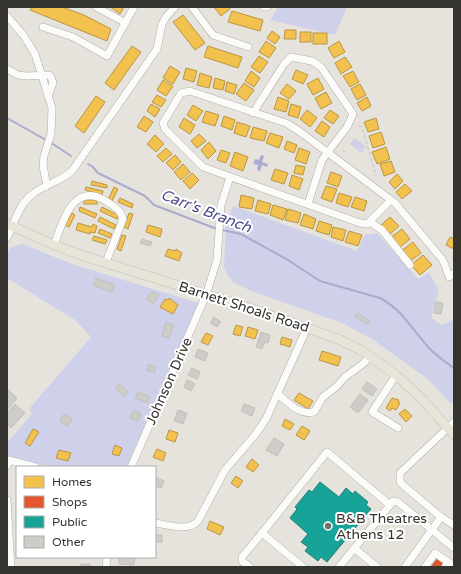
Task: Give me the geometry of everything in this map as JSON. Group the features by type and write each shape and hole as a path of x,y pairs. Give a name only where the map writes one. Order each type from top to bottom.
{"main road":[{"name":"Barnett Shoals Road","path":"9,226 54,245 338,339 370,356 396,375 423,400 451,432"}],"street":[{"path":"96,7 126,23"},
{"path":"42,27 73,37 107,56 134,7"},
{"path":"7,238 9,226 23,203 34,193 61,180 72,171 157,49 160,41 162,24 166,17 176,7"},
{"path":"192,7 213,35 248,47"},
{"path":"7,16 24,36 35,54 52,108 51,134 43,166 48,186"},
{"path":"253,114 287,59 291,57 312,61 321,67 354,114 347,127 322,160 308,204"},
{"path":"7,69 18,75 41,75"},
{"path":"391,200 370,222 367,224 360,223 203,167 165,129 163,123 181,93 190,91 253,114 286,123 328,152 391,200 442,259 451,275"},
{"name":"Johnson Drive","path":"131,466 206,295 217,260 221,205 230,177"},
{"path":"54,245 71,206 78,198 85,195 93,195 117,208 121,212 123,218 106,262"},
{"path":"370,222 382,230 410,265"},
{"path":"156,523 186,527 194,525 198,521 225,470 260,429 307,328"},
{"path":"277,394 289,402 298,411 307,414 314,412 324,397 336,387 344,377 364,363 370,356"},
{"path":"396,375 372,412 398,428"},
{"path":"454,422 451,432 402,470 399,478 400,482 404,486 454,525"},
{"path":"250,567 242,561 242,557 327,452 390,505"},
{"path":"8,462 30,466"},
{"path":"7,500 11,567"},
{"path":"339,567 393,501 398,502 454,548"},
{"path":"405,567 441,516"},
{"path":"262,533 303,567"},
{"path":"354,548 377,567"},
{"path":"425,567 435,553 449,565"}],"path":[{"path":"358,126 362,127 376,176"}],"shaded area":[{"path":"278,7 347,7 335,35 270,20"},
{"path":"355,138 366,147 361,153 350,144"},
{"path":"261,155 264,156 262,162 268,164 267,167 262,165 260,171 257,170 258,165 253,164 255,159 259,160"},
{"path":"233,206 357,251 365,235 377,233 418,279 429,273 439,290 431,318 442,325 454,319 454,399 451,404 428,379 372,339 342,323 251,291 233,282 224,267 226,224"},
{"path":"23,244 69,263 198,303 128,466 45,466 11,457 7,454 7,443 32,414 29,409 91,337 75,320 7,278 7,252 11,247"}],"building: Homes":[{"path":"32,7 62,7 84,15 111,29 107,41 30,10"},
{"path":"110,7 124,7 120,14"},
{"path":"214,7 229,7 230,9 221,16"},
{"path":"232,11 263,20 260,31 228,22"},
{"path":"183,15 205,43 195,50 173,22"},
{"path":"285,30 296,30 296,39 284,39"},
{"path":"272,31 280,37 275,44 267,38"},
{"path":"300,32 311,32 311,42 300,42"},
{"path":"313,33 327,33 327,44 313,44"},
{"path":"266,41 276,48 269,58 259,52"},
{"path":"339,41 345,52 334,58 328,48"},
{"path":"132,46 141,52 114,90 105,83"},
{"path":"208,46 242,57 238,68 204,57"},
{"path":"259,56 268,62 260,73 251,67"},
{"path":"345,57 352,67 341,74 335,63"},
{"path":"170,66 180,72 173,84 163,78"},
{"path":"186,68 197,71 194,82 183,79"},
{"path":"296,70 308,75 303,84 292,79"},
{"path":"251,71 260,78 254,87 245,81"},
{"path":"353,71 359,82 350,87 343,76"},
{"path":"200,73 212,77 209,88 197,85"},
{"path":"215,78 225,81 223,90 213,88"},
{"path":"318,78 324,89 313,95 307,84"},
{"path":"163,80 173,86 166,96 157,90"},
{"path":"227,82 237,85 234,94 225,91"},
{"path":"244,83 254,90 246,101 236,94"},
{"path":"287,84 296,91 289,99 280,93"},
{"path":"360,84 366,95 357,100 351,89"},
{"path":"326,92 332,103 321,109 315,98"},
{"path":"157,95 166,100 161,107 152,102"},
{"path":"96,96 105,102 84,133 75,126"},
{"path":"278,97 289,101 286,112 274,109"},
{"path":"367,97 371,106 362,111 357,103"},
{"path":"151,104 160,109 155,117 147,111"},
{"path":"291,104 301,107 298,118 288,115"},
{"path":"193,105 203,111 196,121 187,115"},
{"path":"307,110 317,118 310,127 300,119"},
{"path":"330,110 339,116 333,124 324,118"},
{"path":"206,111 219,115 215,126 202,122"},
{"path":"144,116 153,122 146,132 137,127"},
{"path":"224,116 235,120 232,130 221,126"},
{"path":"184,118 195,125 190,134 179,127"},
{"path":"376,118 379,129 368,132 364,122"},
{"path":"322,121 330,127 324,137 315,131"},
{"path":"237,122 250,126 246,137 234,133"},
{"path":"253,127 267,131 264,141 250,138"},
{"path":"381,132 385,144 373,148 369,136"},
{"path":"270,133 283,137 279,148 266,143"},
{"path":"199,134 206,141 197,148 191,141"},
{"path":"155,135 164,144 156,152 147,144"},
{"path":"287,141 297,145 294,153 284,149"},
{"path":"209,142 216,151 208,159 201,150"},
{"path":"386,147 390,159 377,164 372,152"},
{"path":"166,148 172,154 163,162 157,156"},
{"path":"299,148 310,152 306,164 295,160"},
{"path":"221,150 230,153 226,163 217,160"},
{"path":"235,152 248,157 243,171 230,166"},
{"path":"175,155 181,162 173,170 166,163"},
{"path":"391,161 395,172 384,176 380,164"},
{"path":"183,164 190,172 181,180 174,172"},
{"path":"296,165 305,167 303,175 294,173"},
{"path":"275,169 288,173 284,184 271,180"},
{"path":"331,172 342,176 338,187 327,183"},
{"path":"192,173 199,180 190,189 183,181"},
{"path":"397,174 403,181 395,189 389,182"},
{"path":"292,175 303,179 299,190 289,186"},
{"path":"92,181 107,185 107,188 91,185"},
{"path":"405,184 412,191 402,199 396,192"},
{"path":"326,186 337,189 332,202 321,198"},
{"path":"86,187 103,191 102,195 85,190"},
{"path":"114,187 118,189 112,201 108,200"},
{"path":"339,193 352,197 348,207 336,203"},
{"path":"241,195 254,198 252,209 239,207"},
{"path":"355,197 367,201 364,211 351,207"},
{"path":"120,198 133,204 132,208 118,202"},
{"path":"84,200 97,200 97,204 84,204"},
{"path":"258,200 271,204 268,214 255,211"},
{"path":"273,205 287,209 283,220 270,215"},
{"path":"80,207 97,214 95,218 79,211"},
{"path":"102,207 118,215 117,219 100,211"},
{"path":"288,209 301,213 298,223 285,220"},
{"path":"72,213 75,215 69,227 65,225"},
{"path":"129,213 133,214 128,229 124,227"},
{"path":"304,214 316,219 313,229 300,225"},
{"path":"100,217 116,225 114,229 98,221"},
{"path":"390,217 399,226 390,234 381,225"},
{"path":"319,221 332,225 329,235 316,231"},
{"path":"78,223 92,227 93,224 97,226 95,233 90,232 90,234 76,230"},
{"path":"148,225 162,229 160,237 146,232"},
{"path":"333,227 346,230 343,241 331,237"},
{"path":"100,229 112,234 110,238 98,233"},
{"path":"402,229 410,239 399,248 390,238"},
{"path":"349,231 362,235 358,246 345,242"},
{"path":"122,235 126,236 121,251 117,249"},
{"path":"94,236 107,240 105,244 92,240"},
{"path":"450,237 454,239 454,249 446,245"},
{"path":"413,242 421,253 409,262 401,251"},
{"path":"168,249 175,251 176,249 182,253 179,261 165,256"},
{"path":"423,255 432,265 420,275 411,265"},
{"path":"169,298 178,305 173,314 160,307 165,299 168,300"},
{"path":"236,325 243,327 240,336 233,334"},
{"path":"248,327 258,330 255,339 245,336"},
{"path":"206,333 213,336 208,345 201,342"},
{"path":"282,337 292,340 290,347 280,344"},
{"path":"322,351 341,357 338,366 319,360"},
{"path":"299,393 313,401 308,409 294,400"},
{"path":"392,398 399,400 398,402 400,403 396,410 392,408 390,411 386,408"},
{"path":"405,409 412,416 406,422 399,414"},
{"path":"285,419 294,424 290,430 282,426"},
{"path":"302,426 310,431 304,440 296,435"},
{"path":"33,429 39,432 30,446 25,443"},
{"path":"169,430 178,433 175,442 166,439"},
{"path":"115,445 122,448 119,456 112,454"},
{"path":"157,449 166,453 163,461 153,457"},
{"path":"59,450 71,453 68,461 56,458"},
{"path":"252,459 259,465 253,472 246,467"},
{"path":"236,476 243,481 238,488 231,483"},
{"path":"210,521 224,527 220,535 207,529"}],"building: Shops":[{"path":"438,558 444,562 440,567 431,567"}],"building: Public":[{"name":"B&B Theatres Athens 12","path":"320,482 339,497 346,488 353,494 355,491 368,502 366,505 371,509 327,562 321,557 318,561 305,551 308,547 301,542 308,534 290,518 297,509 295,507 309,490 312,492"}],"building: Other":[{"path":"142,239 152,242 150,246 140,243"},
{"path":"96,278 115,285 112,292 93,285"},
{"path":"152,291 159,295 153,304 146,299"},
{"path":"436,302 443,303 441,314 434,313"},
{"path":"357,313 370,321 368,324 355,317"},
{"path":"214,317 221,322 217,327 210,323"},
{"path":"166,322 174,325 169,338 162,336"},
{"path":"261,332 270,335 268,343 265,342 262,349 256,347"},
{"path":"198,349 208,353 205,361 195,357"},
{"path":"149,364 156,367 154,373 147,370"},
{"path":"192,368 200,372 197,379 188,375"},
{"path":"187,380 195,384 191,391 184,387"},
{"path":"367,382 377,389 372,396 362,389"},
{"path":"119,384 128,392 124,397 115,388"},
{"path":"7,389 17,398 7,410"},
{"path":"138,392 150,397 147,403 135,398"},
{"path":"360,394 368,400 358,413 350,407"},
{"path":"15,404 25,413 11,428 7,424 7,413"},
{"path":"244,404 255,408 252,416 241,411"},
{"path":"134,410 141,414 138,421 130,418"},
{"path":"178,410 187,413 183,424 174,421"},
{"path":"64,414 72,419 68,426 60,422"},
{"path":"274,438 284,444 277,456 266,450"},
{"path":"156,477 164,481 161,488 156,486"},
{"path":"156,535 162,535 162,542 156,542"},
{"path":"119,558 135,558 134,565 119,564"},
{"path":"81,564 90,564 90,567 81,567"}],"waterway":[{"name":"Carr's Branch","path":"7,118 46,140"},
{"name":"Carr's Branch","path":"50,142 71,156"},
{"name":"Carr's Branch","path":"88,164 98,173 145,196 154,205 217,229"},
{"name":"Carr's Branch","path":"222,230 241,234 288,260 320,281 380,298 402,315 430,349 454,368"}],"place":[{"name":"B&B Theatres Athens 12","path":"328,526"}]}
